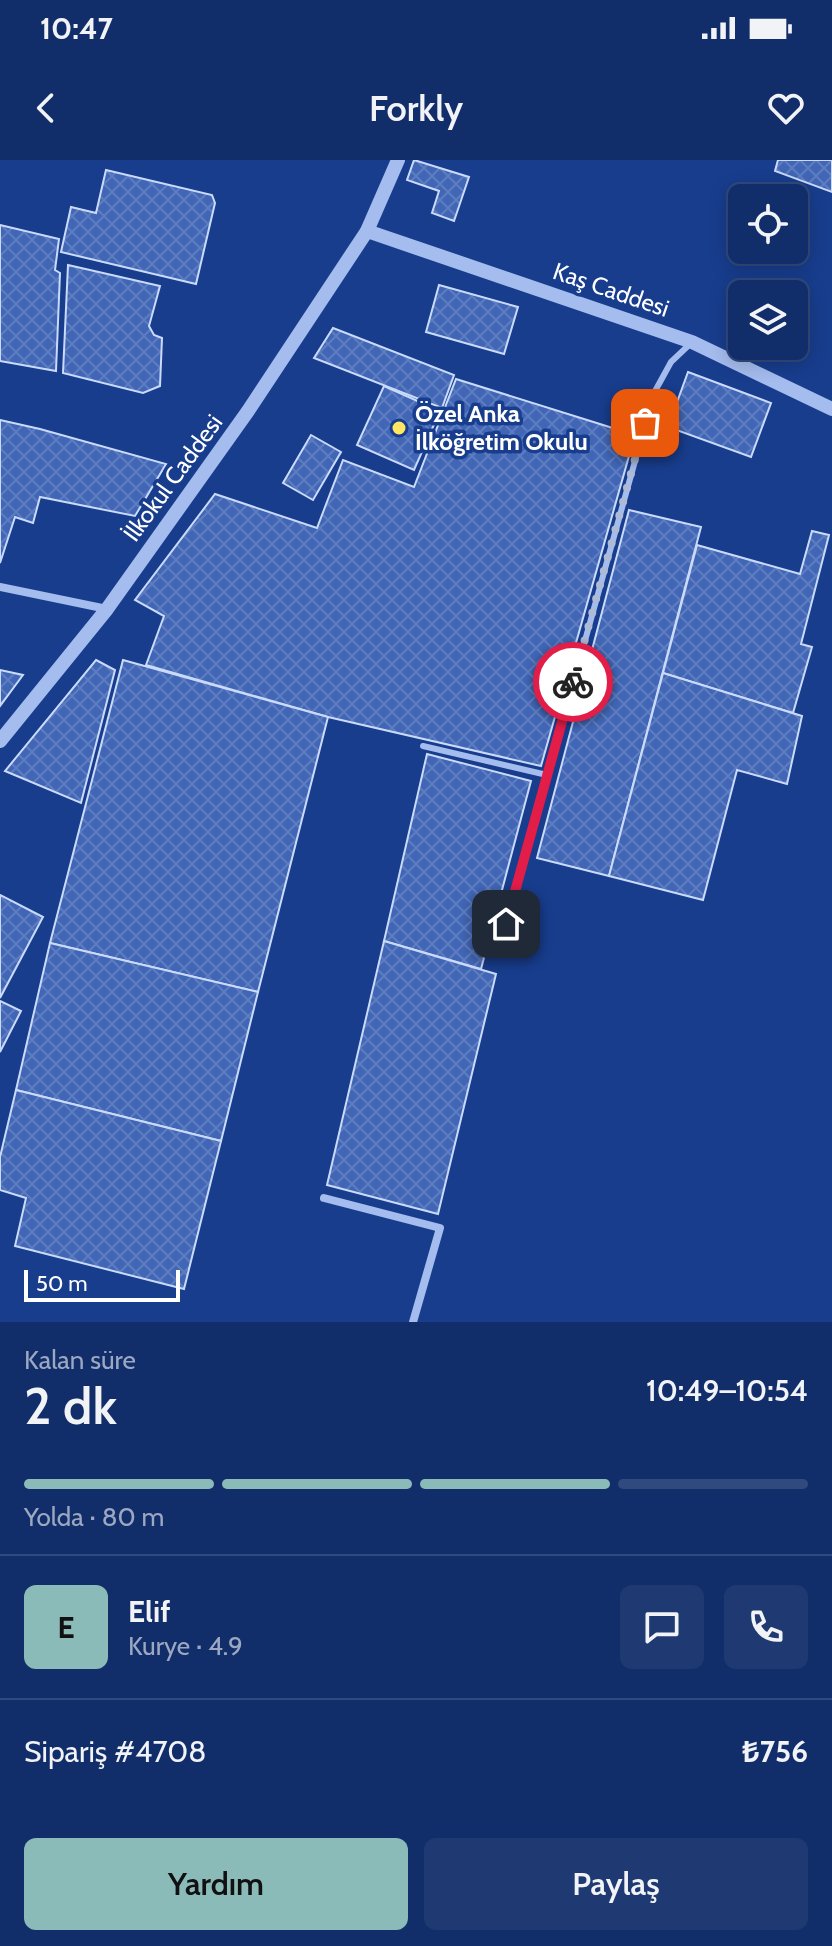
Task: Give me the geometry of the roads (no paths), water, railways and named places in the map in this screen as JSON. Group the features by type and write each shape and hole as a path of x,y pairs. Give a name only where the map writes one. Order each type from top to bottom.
{"street":[{"name":"İlkokul Caddesi","path":"0,741 107,609 248,411 367,231 398,160"},
{"name":"Kaş Caddesi","path":"367,231 692,342 832,409"},
{"path":"0,587 107,609"},
{"path":"324,1198 440,1228 413,1322"}],"lane":[{"path":"506,924 654,393 671,362 692,342"},
{"path":"423,746 547,775"}],"place":[{"name":"Özel Anka İlköğretim Okulu","path":"399,428"}]}
